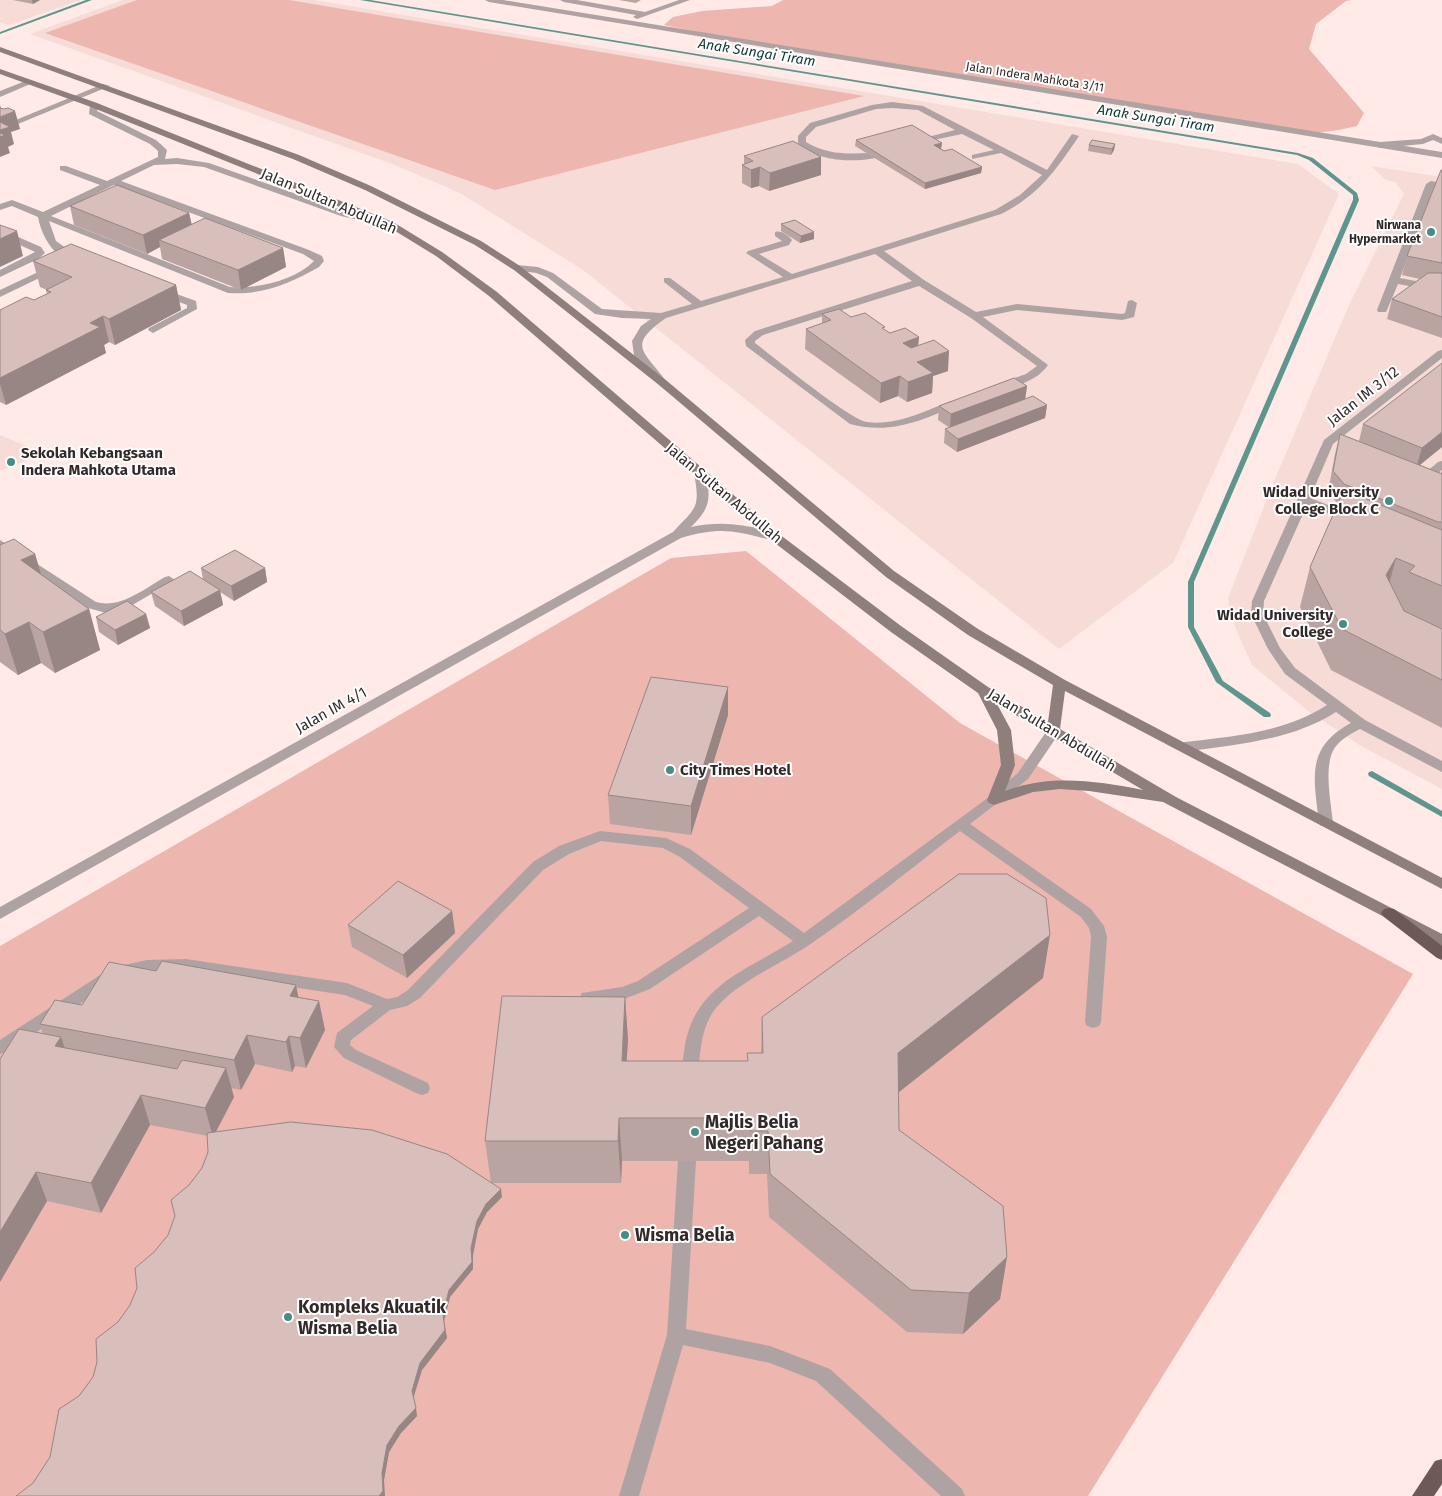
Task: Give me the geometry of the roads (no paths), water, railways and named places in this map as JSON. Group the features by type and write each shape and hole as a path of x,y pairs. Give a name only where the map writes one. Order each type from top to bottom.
{"highway":[{"path":"1389,913 1442,954"},
{"path":"1422,1496 1442,1468"}],"main road":[{"name":"Jalan Sultan Abdullah","path":"0,49 106,86 296,157 361,184 446,226 517,268 663,383 890,574 973,632 1060,683 1185,747 1442,884"},
{"name":"Jalan Sultan Abdullah","path":"0,71 94,105 390,224 439,254 478,282 775,538 896,629 983,690 1170,800 1442,941"},
{"path":"1053,732 1060,683"},
{"path":"983,690 1004,730 1008,765 994,800"},
{"path":"994,800 1020,790 1045,785 1109,788 1170,800"}],"street":[{"name":"Jalan Indera Mahkota 3/11","path":"488,0 1380,146 1441,154"},
{"path":"564,0 645,14"},
{"path":"624,22 686,0"},
{"path":"0,94 31,82"},
{"path":"15,122 106,86"},
{"path":"43,216 162,158 163,150 153,142 92,112 94,105"},
{"path":"872,156 845,157 824,155 811,150 802,143 802,136 813,126 875,107 892,105 920,108 1000,151 1048,174"},
{"path":"927,140 963,131"},
{"path":"1380,146 1423,141 1430,134 1442,132"},
{"path":"1430,134 1442,141"},
{"path":"1430,134 1441,154"},
{"path":"517,268 538,270 550,275 599,312 622,315 662,316 877,251 1014,205 1027,196 1048,174 1075,136"},
{"path":"976,157 1000,151"},
{"path":"155,162 190,161 206,165 344,214 390,224"},
{"path":"0,197 228,290 247,292 278,286 316,265 319,261 319,258 306,252 133,189 63,168"},
{"path":"1382,310 1431,184 1442,186"},
{"path":"116,196 133,189"},
{"path":"0,207 12,203"},
{"path":"4,294 78,259 62,252 46,235 43,216"},
{"path":"60,223 76,216"},
{"path":"0,232 38,249 40,253 0,274"},
{"path":"778,234 787,240 786,243 751,253 791,278"},
{"path":"877,251 1043,364 1041,369 1032,374 989,391"},
{"path":"667,280 700,305"},
{"path":"1394,280 1442,289"},
{"path":"920,282 759,333 750,340 750,344 854,422 864,426 889,426 963,400"},
{"path":"147,285 192,303 192,309 153,330"},
{"path":"975,316 1017,307 1122,318 1130,315 1132,303"},
{"path":"662,316 645,328 636,342 639,356 663,383"},
{"name":"Jalan IM 3/12","path":"1442,353 1332,444 1258,601 1257,614 1274,650 1290,671 1360,723 1442,767"},
{"path":"1436,486 1418,479 1442,464"},
{"name":"Jalan IM 4/1","path":"677,535 704,505 705,494 700,474"},
{"path":"1304,500 1359,522"},
{"name":"Jalan IM 4/1","path":"0,914 677,535 718,525 748,529 775,538"},
{"path":"0,544 92,605 106,609 120,607 169,580"},
{"path":"1185,747 1257,738 1288,730 1314,720 1336,706"},
{"path":"1326,823 1322,772 1325,758 1330,744 1343,733 1360,723"},
{"path":"689,1095 692,1040 700,1020 710,1004 726,990 804,941 994,800 1023,776 1053,732"},
{"path":"960,824 1086,912 1096,926 1099,937 1093,1022"},
{"path":"422,1088 350,1054 342,1047 343,1036 386,1005 401,1002 414,994 538,866 564,850 600,836 666,843 685,853 804,941"},
{"path":"573,998 602,997 624,993 644,985 760,908"},
{"path":"0,1048 116,972 147,966 186,965 347,989 386,1005"},
{"path":"629,1496 676,1335 686,1161"},
{"path":"676,1335 760,1352 800,1363 823,1376 955,1496"}],"waterway":[{"path":"0,33 90,0"},
{"name":"Anak Sungai Tiram","path":"362,0 1298,154 1311,159 1355,194 1356,200 1191,582 1191,627 1220,682 1267,715"},
{"path":"1372,774 1442,814"}],"place":[{"name":"Nirwana Hypermarket","path":"1431,232"},
{"name":"Sekolah Kebangsaan Indera Mahkota Utama","path":"11,462"},
{"name":"Widad University College Block C","path":"1389,501"},
{"name":"Widad University College","path":"1343,624"},
{"name":"City Times Hotel","path":"670,770"},
{"name":"Majlis Belia Negeri Pahang","path":"695,1132"},
{"name":"Wisma Belia","path":"625,1235"},
{"name":"Kompleks Akuatik Wisma Belia","path":"288,1317"}]}
